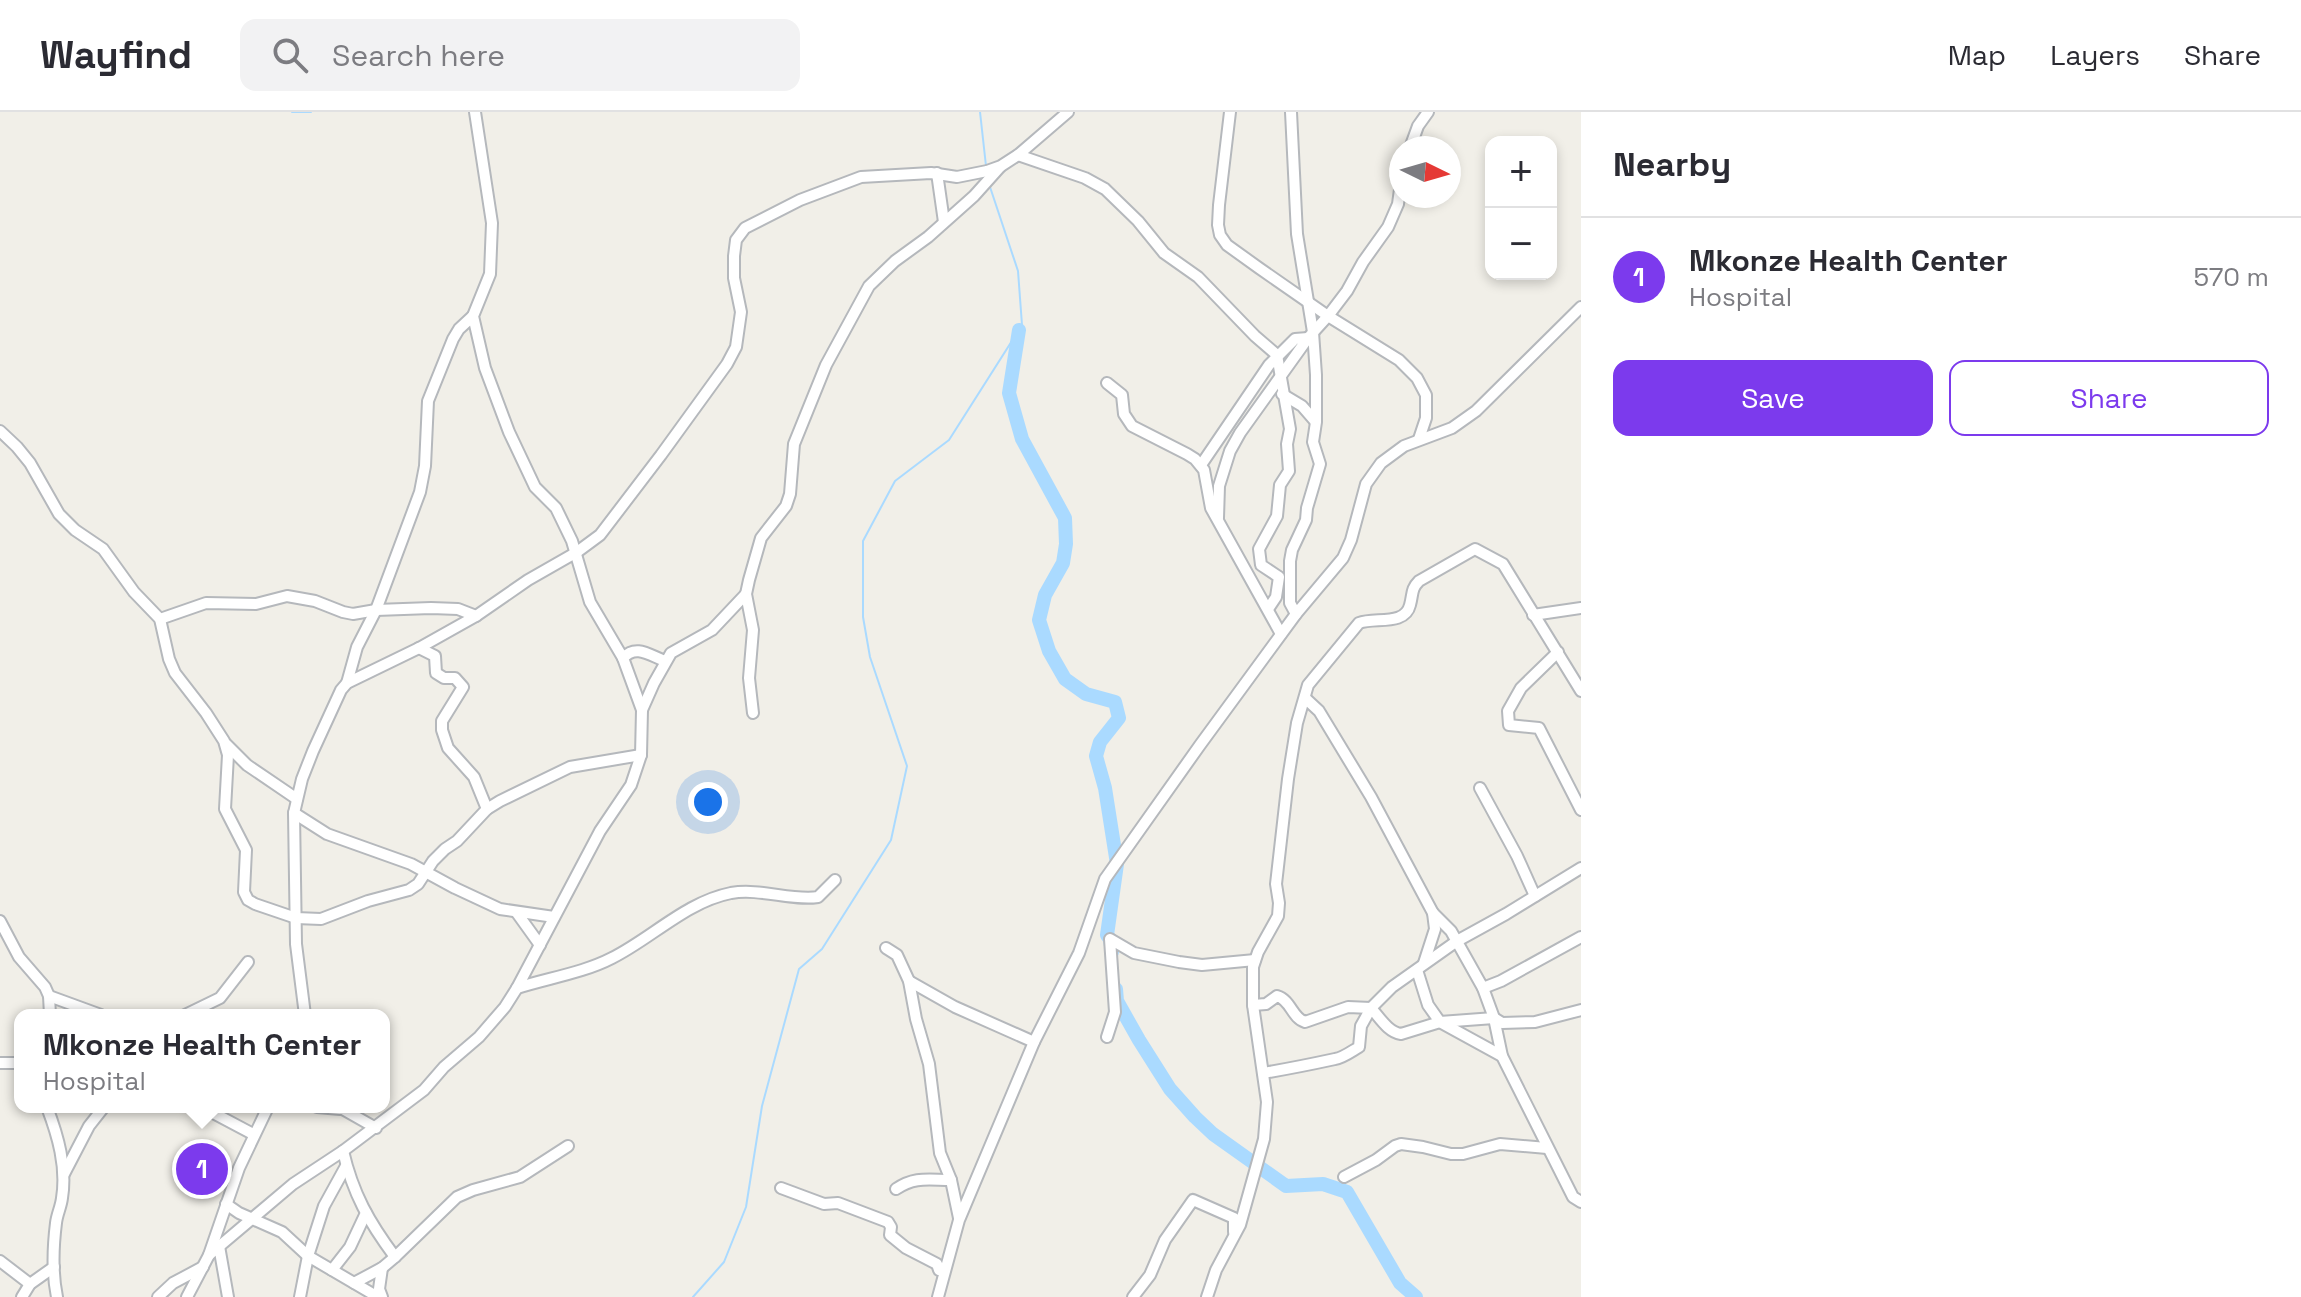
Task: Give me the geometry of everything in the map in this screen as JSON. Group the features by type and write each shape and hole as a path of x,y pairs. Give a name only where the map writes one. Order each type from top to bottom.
{"street":[{"path":"305,1009 298,968 294,813 313,751 332,707 347,683 357,647 376,610 420,492 425,466 428,401 453,339 473,316 490,274 490,212 475,112"},
{"path":"753,713 749,678 753,630 746,594 761,538 786,506 790,494 794,444 826,365 869,286 974,196 1001,166 1068,112"},
{"path":"1230,112 1219,205 1220,235 1227,245 1328,316 1399,360 1417,378 1426,395 1426,418 1419,439"},
{"path":"1291,112 1295,213 1316,375 1313,442 1320,464 1306,520 1290,561 1290,603 1296,614"},
{"path":"1414,136 1428,112"},
{"path":"1018,155 1085,178 1105,189 1138,221 1164,253 1198,277 1277,355 1290,429 1287,444 1289,471 1280,485 1277,516 1259,549 1261,565 1279,577 1276,597 1268,609"},
{"path":"347,683 476,616 600,535 727,364 736,347 741,312 734,278 734,248 745,228 800,200 853,179 937,173 968,176 1001,166"},
{"path":"937,173 944,222"},
{"path":"1218,518 1219,486 1225,463 1240,433 1310,335 1328,316 1388,227 1396,208"},
{"path":"938,1297 959,1220 1034,1042 1079,953 1105,879 1281,634 1343,558 1366,484 1373,473 1392,454 1419,439 1452,428 1476,411 1581,307"},
{"path":"209,1255 293,1184 376,1128 424,1090 505,1007 600,831 631,785 641,755 642,710 623,658 590,602 577,552 556,508 535,487 509,432 485,368 473,316"},
{"path":"1201,465 1277,355 1295,339 1310,335"},
{"path":"1107,383 1122,395 1124,414 1132,426 1187,454 1201,465 1207,478 1211,508 1281,634"},
{"path":"1273,389 1302,406 1316,422"},
{"path":"0,435 17,447 59,514 75,530 103,549 134,592 160,619 164,644 175,673 224,741 247,765 297,799"},
{"path":"1207,1297 1216,1270 1240,1225 1258,1166 1267,1121 1253,1005 1253,967 1278,916 1276,884 1288,779 1297,723 1308,685 1359,623 1398,619 1405,615 1410,608 1413,587 1419,581 1475,549 1503,564 1581,691"},
{"path":"642,710 665,661 679,647 712,630 746,594"},
{"path":"160,619 206,603 250,604 287,596 359,614 376,610 452,609 476,616"},
{"path":"1533,615 1581,608"},
{"path":"419,648 435,656 436,673 444,678 455,678 462,684 463,691 442,721 442,730 448,748 474,777 487,809"},
{"path":"623,658 636,650 665,661"},
{"path":"1558,652 1521,688 1508,711 1509,725 1539,728 1581,810"},
{"path":"1305,698 1319,711 1371,797 1433,913 1457,941 1483,988 1494,1018 1502,1056 1547,1148 1578,1198"},
{"path":"224,741 228,755 225,809 246,850 244,892 248,900 296,918 321,919 409,890 418,884 445,849 457,841 487,809 570,767 641,755"},
{"path":"1480,788 1535,896"},
{"path":"294,813 327,834 403,861 500,909 554,917"},
{"path":"1263,1073 1336,1059 1359,1047 1361,1026 1371,1008 1392,987 1457,941 1581,868"},
{"path":"517,988 596,966 677,916 730,893 756,891 811,898 824,893 835,880"},
{"path":"517,913 540,945"},
{"path":"1433,913 1435,929 1420,967 1428,1005 1440,1022 1502,1056"},
{"path":"0,921 9,942 45,987 50,1009"},
{"path":"1483,988 1581,937"},
{"path":"1107,1037 1115,1012 1110,939 1134,953 1179,962 1202,965 1255,960"},
{"path":"886,948 897,955 909,981 929,1064 940,1153 951,1180 959,1220"},
{"path":"197,1009 220,998 248,962"},
{"path":"909,981 955,1007 1034,1042"},
{"path":"49,996 85,1009"},
{"path":"1253,1005 1266,1004 1277,996 1283,998 1299,1020 1305,1022 1348,1007 1371,1008 1395,1033 1408,1033 1440,1022 1494,1018 1502,1023 1535,1022 1581,1010"},
{"path":"49,1113 58,1139 63,1175 62,1198 56,1220 54,1267 57,1297"},
{"path":"63,1175 99,1113"},
{"path":"213,1113 253,1134"},
{"path":"187,1297 209,1255 253,1134 265,1113"},
{"path":"349,1113 376,1128"},
{"path":"1344,1177 1401,1144 1451,1154 1500,1144 1547,1148"},
{"path":"354,1283 382,1268 457,1197 520,1177 568,1146"},
{"path":"343,1151 351,1183 366,1213 395,1257"},
{"path":"300,1297 308,1256 324,1206 346,1166"},
{"path":"896,1189 914,1180 951,1180"},
{"path":"781,1188 824,1204 838,1203 888,1222 890,1235 906,1248 937,1264 939,1270"},
{"path":"1133,1297 1150,1275 1165,1240 1193,1200 1234,1218 1234,1239"},
{"path":"226,1204 282,1232 308,1256 380,1297"},
{"path":"332,1270 350,1247 366,1213"},
{"path":"219,1246 228,1297"},
{"path":"0,1261 30,1284"},
{"path":"22,1297 30,1284 54,1267"},
{"path":"158,1297 173,1283 203,1267"},
{"path":"380,1297 382,1268"}],"waterway":[{"path":"292,112 311,112"},
{"path":"980,112 986,166"},
{"path":"693,1297 724,1262 746,1207 762,1106 799,969 822,949 891,840 907,766 870,657 863,617 863,541 895,481 949,440 1022,325 1018,271 989,184"},
{"path":"1019,330 1009,393 1022,439 1065,518 1063,563 1045,595 1039,620 1049,651 1065,679 1086,694 1115,702 1119,718 1100,742 1096,756 1105,788 1117,864 1107,935 1112,952"},
{"path":"1116,989 1117,1001 1139,1040 1170,1089 1195,1117 1213,1134 1286,1186 1323,1184 1347,1192 1400,1283 1416,1297"}],"place":[{"name":"Mkonze Health Center","path":"202,1169"}]}
